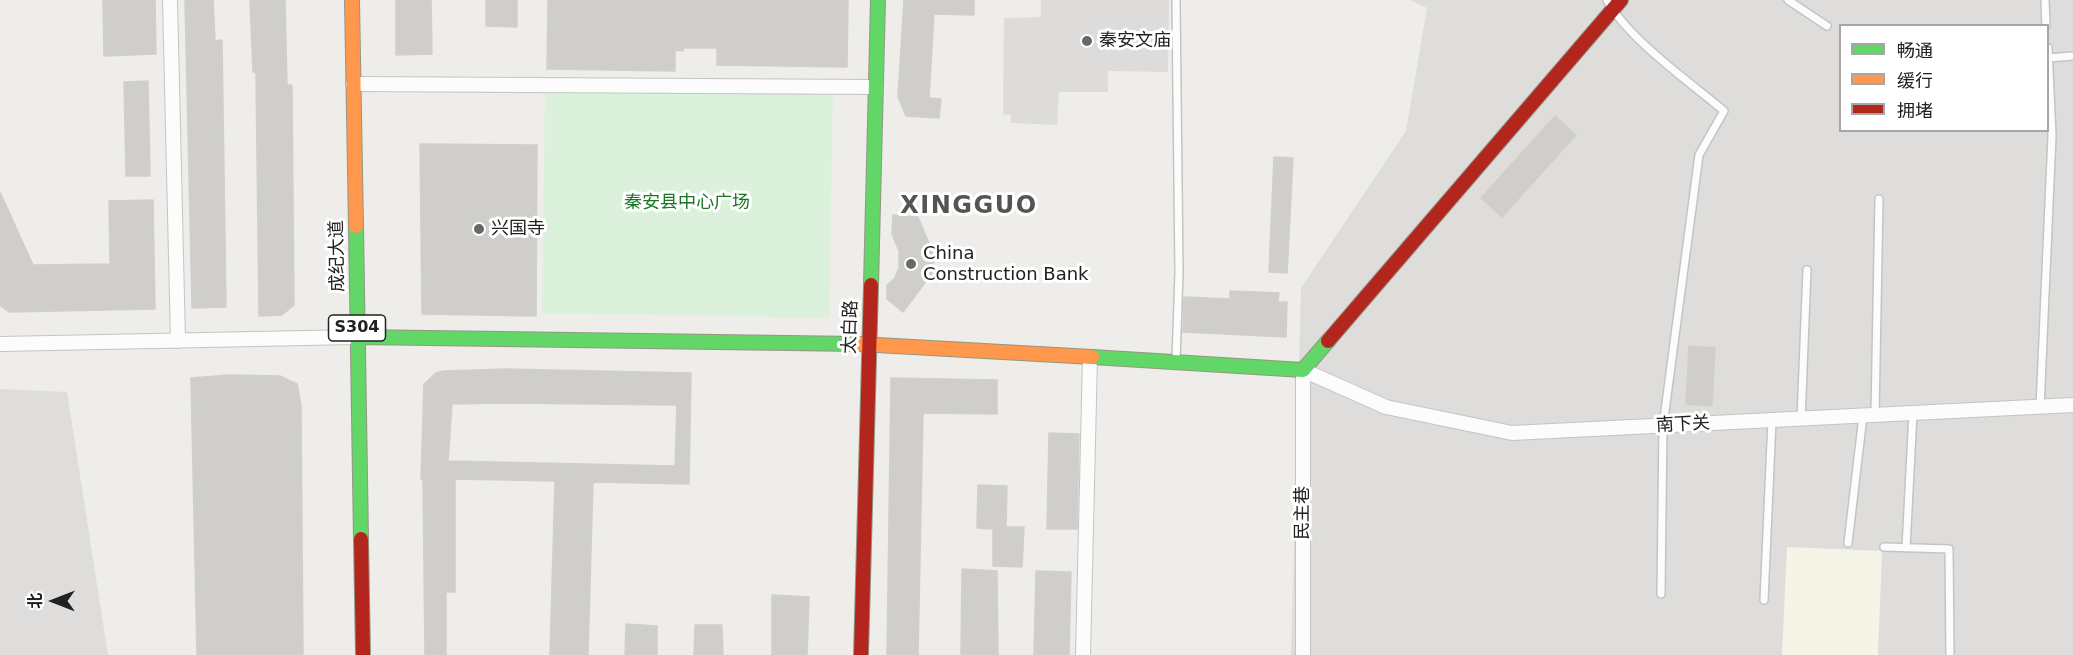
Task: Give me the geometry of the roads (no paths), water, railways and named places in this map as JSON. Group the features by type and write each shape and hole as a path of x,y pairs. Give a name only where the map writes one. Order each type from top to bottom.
{"main road":[{"name":"成纪大道","path":"352,0 363,655"},
{"name":"太白路","path":"861,655 878,0"},
{"path":"357,337 869,344 1303,370 1613,3"}],"street":[{"path":"170,0 178,340"},
{"path":"353,84 876,87"},
{"path":"0,344 357,337"},
{"path":"1083,655 1090,357"},
{"name":"南下关","path":"1303,370 1386,407 1512,433 2073,405"},
{"name":"民主巷","path":"1303,370 1303,655"}],"lane":[{"path":"1788,0 1827,26"},
{"path":"2045,0 2046,24"},
{"path":"1176,1 1179,273 1176,362"},
{"path":"1613,3 1643,41 1724,111 1699,155 1663,426 1661,594"},
{"path":"2049,58 2073,56"},
{"path":"2040,407 2052,136 2049,78"},
{"path":"1848,543 1869,415 1879,199"},
{"path":"1801,419 1807,270"},
{"path":"1906,548 1913,413"},
{"path":"1764,600 1772,420"},
{"path":"1884,547 1949,549 1950,655"}],"place":[{"name":"秦安文庙","path":"1087,41"},
{"name":"兴国寺","path":"479,229"},
{"name":"China Construction Bank","path":"911,264"}],"district":[{"name":"XINGGUO","path":"969,207"}],"park label":[{"name":"秦安县中心广场","path":"687,203"}]}
